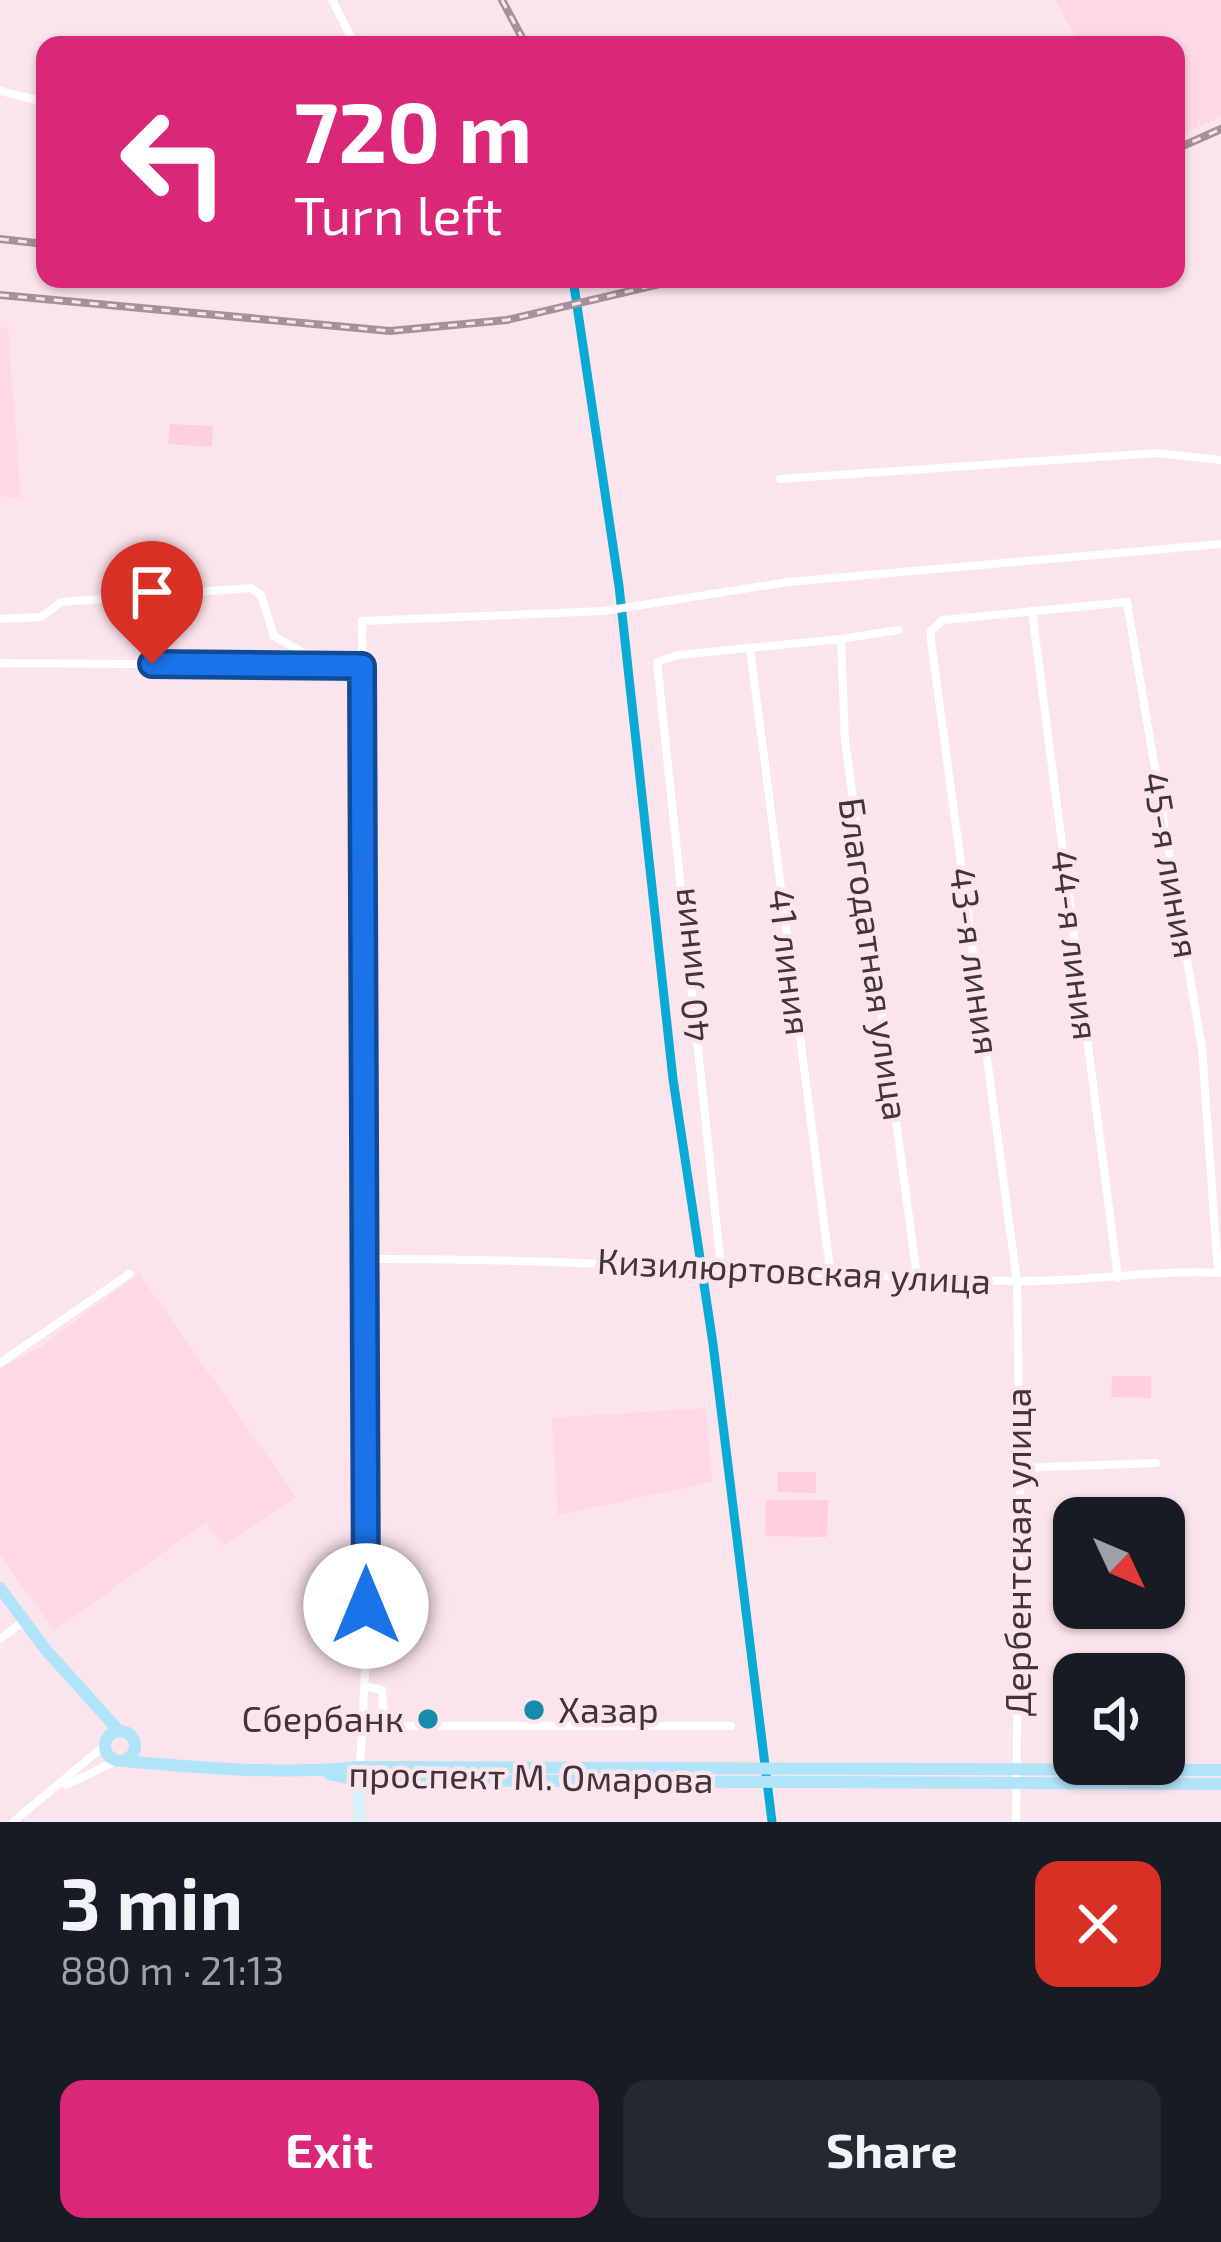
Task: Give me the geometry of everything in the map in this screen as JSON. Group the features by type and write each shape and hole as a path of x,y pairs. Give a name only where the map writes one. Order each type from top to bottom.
{"main road":[{"path":"0,1588 92,1704 119,1731 172,1765"},
{"path":"92,1704 105,1744 120,1761 131,1756 134,1741"},
{"path":"105,1744 119,1731"},
{"name":"проспект М. Омарова","path":"120,1761 211,1770 359,1773 1221,1770"},
{"path":"358,1822 359,1773"},
{"name":"проспект М. Омарова","path":"774,1775 1017,1786 1221,1784"}],"street":[{"path":"332,0 350,36"},
{"path":"0,91 36,100"},
{"path":"780,479 1156,453 1221,460"},
{"path":"359,1773 365,1686 367,1258 362,621 604,611 788,582 1221,544"},
{"path":"0,619 41,617 62,602 251,588 261,595 274,636 323,665"},
{"name":"45-я линия","path":"1032,611 1127,602 1202,1049 1220,1273"},
{"name":"43-я линия","path":"1017,1282 931,640 932,631 943,620 1032,611"},
{"name":"44-я линия","path":"1032,611 1118,1278"},
{"path":"750,648 898,630"},
{"name":"Благодатная улица","path":"842,639 845,740 917,1277"},
{"name":"40 линия","path":"716,1266 657,662 662,657 750,648"},
{"name":"41 линия","path":"750,648 831,1276"},
{"path":"0,663 362,666"},
{"name":"Кизилюртовская улица","path":"367,1258 716,1266 831,1276 1017,1282 1220,1273"},
{"path":"0,1363 129,1274"},
{"name":"Дербентская улица","path":"1016,1822 1021,1468 1017,1282"},
{"path":"1021,1468 1156,1463"},
{"path":"0,1640 24,1621"},
{"path":"365,1686 382,1690 384,1719 396,1726 731,1726"},
{"path":"13,1822 59,1788 105,1744"},
{"path":"59,1788 120,1761"}],"shaded area":[{"path":"1055,0 1221,0 1221,116 1185,133 1185,36 1075,36"},
{"path":"0,326 8,329 21,498 0,496"},
{"path":"170,424 213,426 212,447 168,444"},
{"path":"139,1274 296,1497 223,1546 206,1522 54,1631 0,1555 0,1369 42,1346"},
{"path":"1112,1376 1151,1376 1151,1398 1111,1397"},
{"path":"706,1408 712,1482 558,1515 552,1418"},
{"path":"778,1472 816,1472 816,1493 777,1492"},
{"path":"766,1500 828,1500 827,1537 765,1536"}],"waterway":[{"path":"574,288 619,586 673,1079 713,1344 772,1822"}],"railway":[{"path":"502,0 521,36"},
{"path":"1185,145 1221,129"},
{"path":"0,239 36,243"},
{"path":"0,295 390,331 507,320 643,288"}],"place":[{"name":"Хазар","path":"534,1710"},
{"name":"Сбербанк","path":"428,1719"}],"route":[{"path":"152,664 362,666 366,1606"}]}
